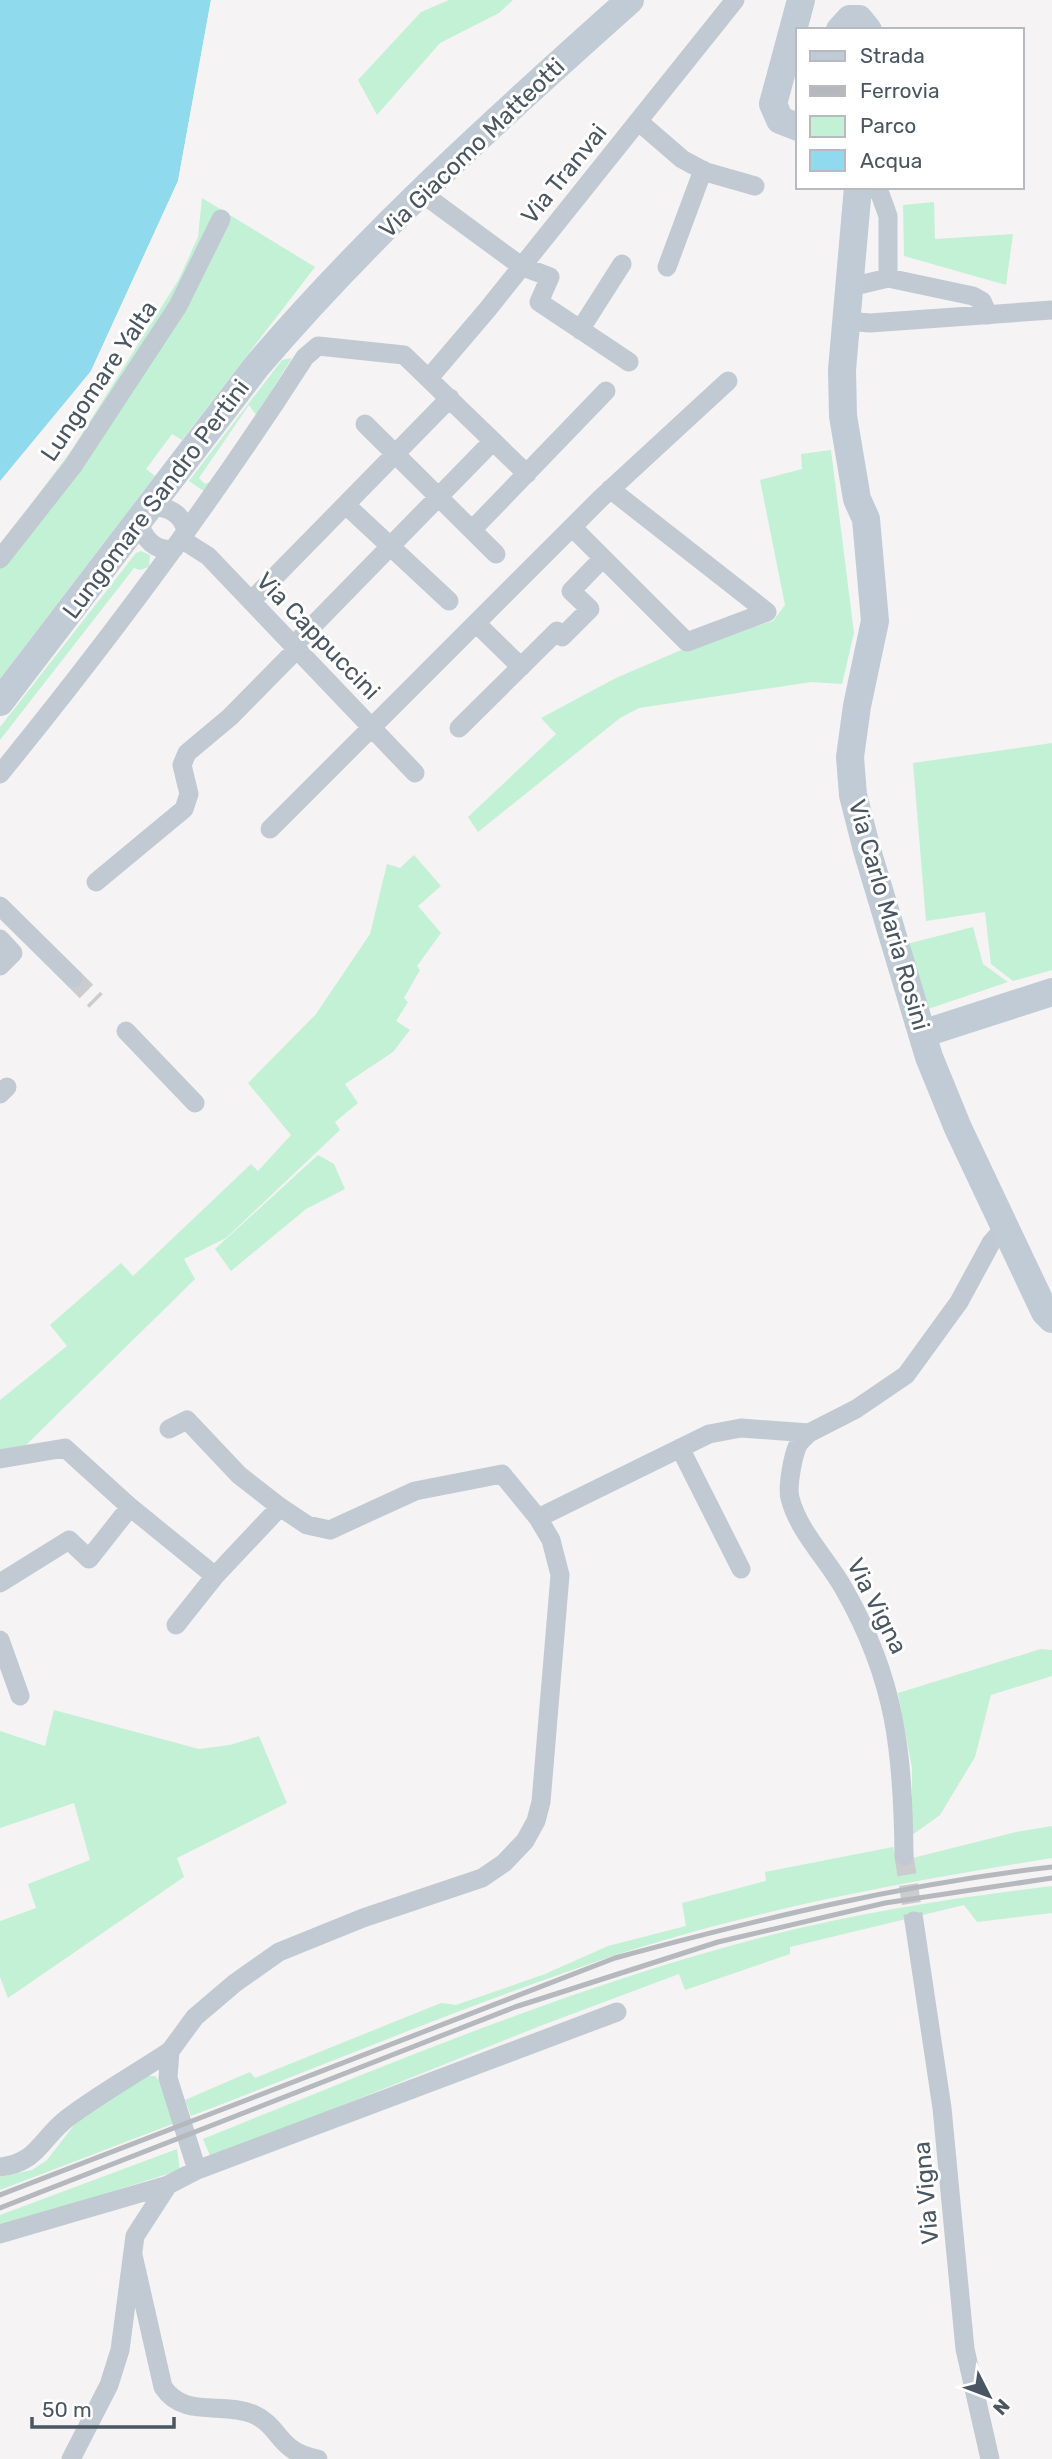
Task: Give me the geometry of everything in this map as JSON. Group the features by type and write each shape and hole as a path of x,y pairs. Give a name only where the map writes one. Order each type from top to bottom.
{"street":[{"name":"Via Giacomo Matteotti","path":"317,299 498,118 630,0"},
{"name":"Via Tranvai","path":"429,378 735,0"},
{"path":"796,126 780,120 773,104 801,0"},
{"path":"842,28 850,19 859,19 866,28"},
{"path":"638,121 682,159 703,170 755,186"},
{"path":"667,267 703,170"},
{"name":"Via Carlo Maria Rosini","path":"858,189 842,370 844,416 857,499 866,519 875,621 857,706 850,757 853,794 922,1034 958,1128 1045,1312 1052,1319"},
{"path":"872,189 879,191 888,216 888,278"},
{"path":"423,194 521,266 550,277 539,302 629,362"},
{"name":"Lungomare Yalta","path":"0,558 73,466 178,306 221,219"},
{"path":"580,330 622,264"},
{"path":"849,284 863,284 888,278 973,296 982,301 988,315"},
{"name":"Lungomare Sandro Pertini","path":"0,702 256,367 317,299"},
{"path":"846,321 870,323 1052,310"},
{"path":"0,774 180,540 310,351 324,345 404,355 527,474"},
{"path":"270,829 610,489 727,381"},
{"path":"472,530 606,391"},
{"path":"251,601 450,398"},
{"path":"365,424 496,554"},
{"path":"96,882 184,809 189,794 182,765 187,753 230,716 494,441"},
{"path":"572,527 687,642 767,612 610,489"},
{"path":"346,505 449,601"},
{"path":"163,507 176,513 184,521 180,540 164,551 153,545 143,535 145,515 163,507"},
{"name":"Via Cappuccini","path":"180,540 208,556 415,773"},
{"path":"459,728 557,631 562,637 590,609 572,590 603,558"},
{"path":"476,623 521,667"},
{"path":"0,906 73,978"},
{"path":"0,939 13,953 0,966"},
{"path":"922,1034 1052,992"},
{"path":"126,1031 195,1103"},
{"path":"538,1518 709,1434 741,1428 809,1433 856,1409 906,1375 959,1302 991,1244 1005,1227"},
{"path":"0,2166 11,2165 37,2153 66,2119 170,2051 195,2017 235,1983 279,1952 363,1919 482,1878 504,1863 525,1841 536,1821 541,1802 560,1575 551,1540 538,1518 502,1474 415,1491 330,1530 307,1525 280,1507 239,1475 187,1420 169,1429"},
{"name":"Via Vigna","path":"809,1433 797,1446 789,1496 799,1520 844,1587 878,1654 886,1682 903,1782 904,1856"},
{"path":"0,1459 65,1448 130,1507 215,1576"},
{"path":"680,1448 741,1569"},
{"path":"0,1583 69,1540 89,1559 130,1507"},
{"path":"176,1625 215,1576 280,1507"},
{"path":"0,1640 20,1696"},
{"name":"Via Vigna","path":"914,1921 942,2108 965,2349 990,2459"},
{"path":"0,2235 168,2185 197,2170 617,2012"},
{"path":"170,2051 168,2078 197,2170"},
{"path":"71,2459 109,2385 120,2350 135,2236 168,2185"},
{"path":"133,2255 163,2387 171,2399 186,2406 251,2413 289,2450 318,2459"}],"green space":[{"path":"449,0 513,0 499,13 440,43 377,115 358,80 421,12"},
{"path":"202,198 315,267 182,440 172,434 146,469 155,476 0,679 0,546 73,448 179,279 198,237"},
{"path":"934,202 935,239 1013,234 1006,285 904,256 903,205"},
{"path":"292,358 256,415 249,405 199,478 205,484 210,482 205,492 189,481 282,360"},
{"path":"831,450 854,633 842,684 811,682 639,708 620,718 478,832 468,817 556,734 541,718 616,678 688,647 773,621 785,605 760,480 802,469 801,454"},
{"path":"141,551 150,555 149,567 140,570 134,568 0,740 0,727 136,553"},
{"path":"1052,743 1052,970 1013,981 991,964 985,912 926,921 913,763"},
{"path":"414,855 441,886 418,906 441,933 417,966 420,970 404,998 408,1002 396,1021 410,1030 393,1052 345,1084 358,1103 335,1122 340,1130 226,1238 184,1259 195,1279 25,1446 0,1451 0,1400 67,1346 50,1325 121,1263 133,1276 251,1164 258,1171 291,1135 248,1083 316,1014 370,934 387,864 400,868"},
{"path":"973,927 983,964 1008,982 928,1009 907,944"},
{"path":"318,1155 334,1164 345,1189 306,1209 231,1271 215,1249"},
{"path":"1041,1649 1052,1650 1052,1676 991,1695 975,1757 940,1815 912,1835 912,1768 898,1693"},
{"path":"54,1710 199,1749 230,1745 259,1736 287,1803 177,1858 184,1877 8,1998 0,1977 0,1921 36,1908 28,1884 90,1860 74,1803 0,1828 0,1731 45,1746"},
{"path":"1052,1826 1052,1858 831,1898 667,1939 506,1994 191,2116 185,2100 250,2072 255,2078 441,2003 456,2005 545,1974 608,1946 686,1926 682,1903 766,1881 765,1872 893,1847 897,1862 1016,1832"},
{"path":"1052,1886 1052,1913 977,1922 964,1905 790,1947 790,1954 685,1990 679,1974 540,2026 211,2158 203,2139 483,2028 626,1977 698,1955 771,1935 875,1912"},
{"path":"143,2076 155,2076 163,2086 175,2123 0,2190 0,2177 32,2170 47,2160 82,2115"},
{"path":"177,2149 180,2170 0,2227 0,2215"}],"water":[{"path":"0,0 211,0 178,181 91,371 0,481"}],"pier":[{"path":"211,0 214,0 182,183 94,373 0,485 91,371 178,181"}],"tunnel":[{"path":"73,978 96,1001"},
{"path":"904,1856 914,1921"}],"railway":[{"path":"0,2195 615,1958 832,1904 941,1883 1052,1867"},
{"path":"0,2208 515,2007 718,1942 885,1903 1052,1878"}]}
